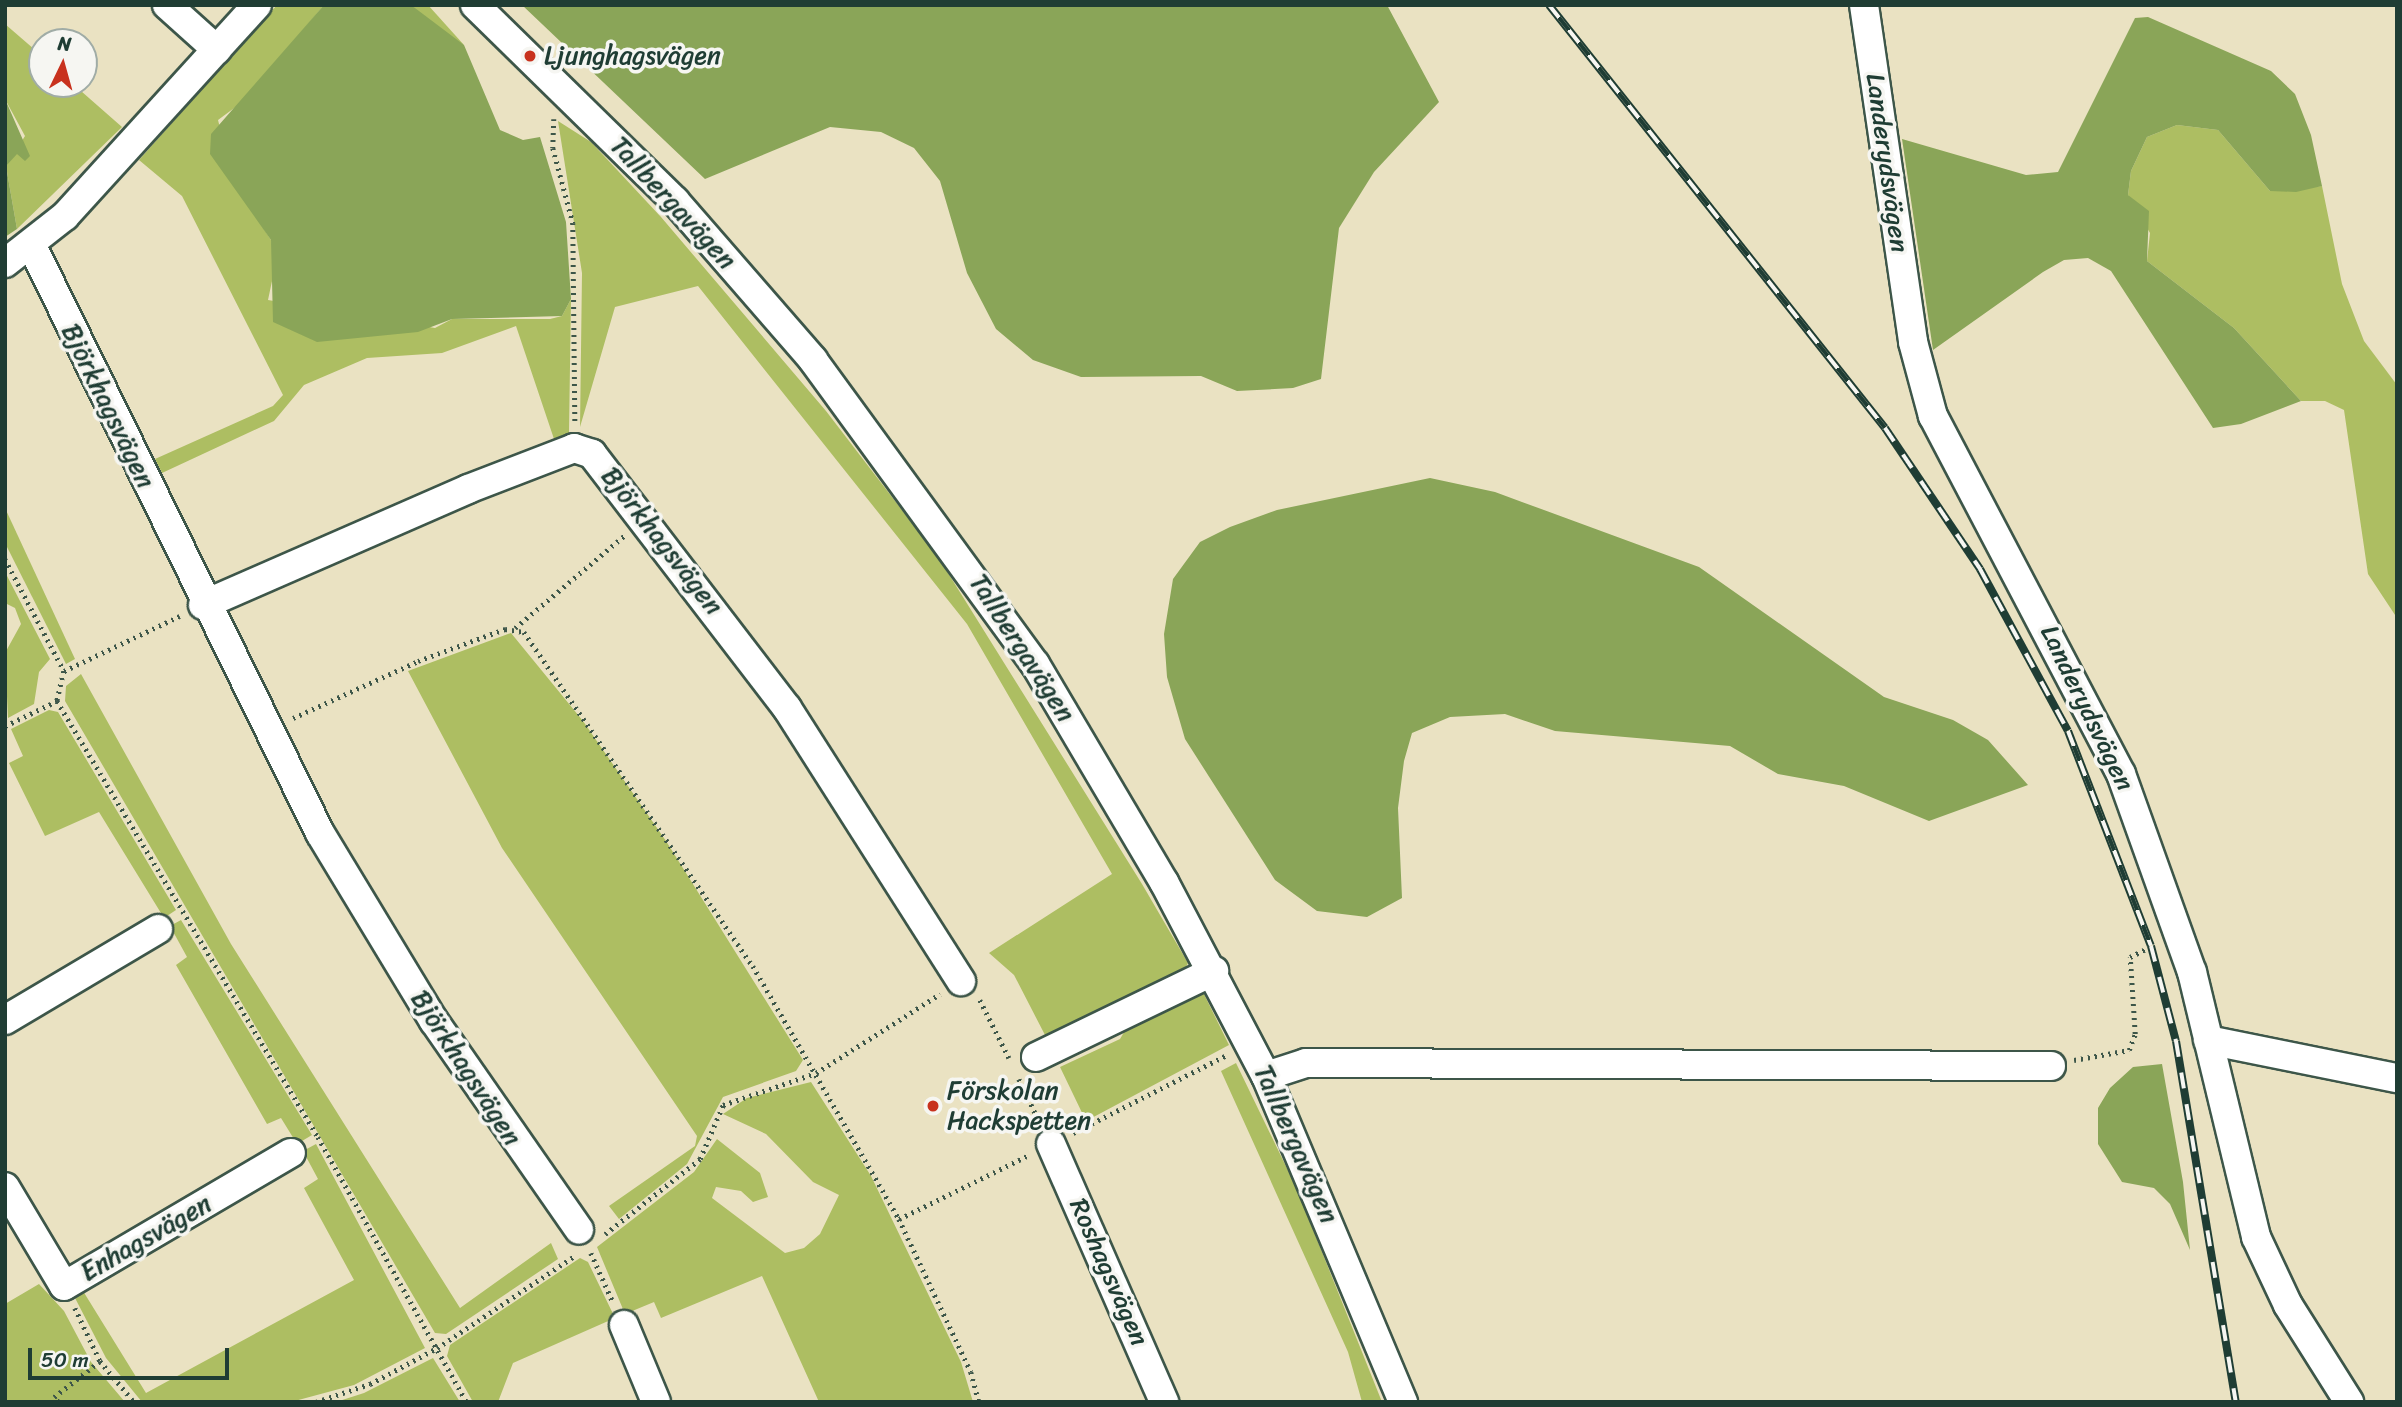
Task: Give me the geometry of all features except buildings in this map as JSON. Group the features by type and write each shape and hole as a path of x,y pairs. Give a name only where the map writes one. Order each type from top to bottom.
{"street":[{"path":"167,5 217,50"},
{"path":"5,263 32,246 257,5"},
{"name":"Tallbergavägen","path":"475,5 572,97 675,201 813,360 965,561 1105,778 1214,971 1266,1076 1402,1402"},
{"name":"Landerydsvägen","path":"1864,5 1913,342 1933,416 2104,739 2181,937 2256,1237 2288,1306 2349,1402"},
{"name":"Björkhagsvägen","path":"32,246 264,732 420,1000 583,1239"},
{"name":"Björkhagsvägen","path":"203,605 574,448 606,465 788,708 961,981"},
{"path":"5,1020 159,929"},
{"path":"1036,1057 1214,971"},
{"path":"2208,1040 2397,1078"},
{"path":"1266,1076 1306,1063 2052,1066"},
{"name":"Roshagsvägen","path":"1051,1144 1164,1402"},
{"name":"Enhagsvägen","path":"5,1187 64,1286 291,1153"},
{"path":"624,1325 656,1402"}],"path":[{"path":"572,97 552,121 573,223 574,448"},
{"path":"264,732 418,661 515,628 646,519"},
{"path":"5,559 64,671 57,701 467,1402"},
{"path":"64,671 203,605"},
{"path":"515,628 554,669 688,866 816,1073 899,1219 971,1372 979,1402"},
{"path":"5,726 57,701"},
{"path":"2052,1066 2129,1050 2135,1034 2130,957 2181,937"},
{"path":"316,1402 370,1384 437,1348 583,1239 700,1159 723,1105 816,1073 961,981"},
{"path":"583,1239 624,1325"},
{"path":"64,1286 100,1361 134,1402"},
{"path":"58,1402 54,1398 100,1361"}],"green space":[{"path":"277,5 324,5 245,100 218,120 234,183 271,240 276,262 268,300 435,328 452,319 550,319 562,316 571,299 569,433 554,439 516,326 442,353 367,358 304,385 274,421 162,473 155,459 273,406 283,395 182,196 139,160"},
{"path":"324,5 411,5 464,45 500,130 523,140 540,137 566,222 571,299 562,316 452,319 418,332 317,342 273,322 271,240 210,154 211,134"},
{"path":"411,5 428,5 464,45 440,32"},
{"path":"522,5 1387,5 1439,102 1374,172 1339,228 1321,379 1293,388 1237,391 1201,376 1081,377 1033,360 996,329 967,273 940,181 914,148 881,132 830,127 705,179"},
{"path":"2148,17 2271,71 2295,94 2311,135 2322,186 2296,192 2270,191 2218,130 2177,125 2147,137 2131,171 2128,195 2149,211 2147,261 2234,328 2301,401 2241,424 2213,428 2111,271 2088,258 2064,260 2043,272 1933,350 1902,139 2026,175 2058,172 2135,18"},
{"path":"5,24 28,44 28,98 89,98 122,127 17,229 6,166 25,136 5,99"},
{"path":"5,99 30,156 25,161 17,154 6,166 17,229 5,237"},
{"path":"558,121 591,142 661,217 826,411 938,557 1142,884 1188,963 1182,975 1045,1035 1014,975 989,953 1112,874 967,624 698,286 615,307 580,427 582,273"},
{"path":"2177,125 2218,130 2270,191 2322,186 2342,284 2364,341 2397,385 2397,618 2368,574 2344,410 2325,401 2301,401 2234,328 2147,261 2150,233 2128,195 2131,171 2147,137"},
{"path":"1430,478 1495,492 1699,567 1884,697 1953,720 1988,740 2028,785 1929,821 1844,786 1778,774 1730,746 1555,731 1505,714 1450,717 1412,733 1404,761 1398,808 1402,898 1367,917 1317,911 1275,880 1185,739 1167,677 1164,634 1173,579 1200,542 1230,527 1277,510"},
{"path":"5,508 75,659 66,664 5,543"},
{"path":"5,572 50,659 39,672 34,704 8,718 5,653 21,624 15,608 5,603"},
{"path":"511,633 583,721 666,841 803,1060 796,1071 723,1097 687,1164 619,1219 609,1206 695,1146 697,1136 502,848 408,671"},
{"path":"81,674 231,944 460,1308 551,1243 558,1259 446,1334 435,1333 65,701 66,686"},
{"path":"49,710 58,712 176,910 164,918 99,812 45,836 9,763 23,756 11,729"},
{"path":"181,920 312,1135 297,1144 281,1118 267,1124 176,965 187,957 170,926"},
{"path":"1195,992 1203,992 1229,1045 1086,1121 1060,1067 1120,1039 1130,1022"},
{"path":"1236,1063 1296,1187 1382,1402 1362,1402 1348,1352 1221,1071"},
{"path":"2162,1064 2183,1182 2190,1250 2170,1204 2154,1188 2122,1182 2098,1144 2098,1108 2110,1088 2133,1067"},
{"path":"811,1082 871,1176 961,1362 973,1402 819,1402 762,1276 661,1318 654,1302 625,1314 597,1247 694,1172 717,1139 760,1173 768,1197 753,1202 741,1191 716,1187 712,1198 785,1253 804,1248 820,1234 839,1195 813,1182 766,1134 723,1114 747,1098"},
{"path":"316,1144 425,1348 354,1385 291,1402 142,1402 106,1358 74,1296 83,1291 146,1393 354,1280 304,1188 318,1179 303,1151"},
{"path":"580,1258 588,1262 615,1318 513,1363 498,1402 473,1402 447,1356 450,1345"},
{"path":"39,1284 64,1311 91,1362 125,1402 5,1402 5,1304"},
{"path":"433,1358 460,1402 336,1402 364,1393"}],"railway":[{"path":"1549,5 1885,428 1980,569 2068,731 2151,946 2176,1041 2236,1402"}],"place":[{"name":"Ljunghagsvägen","path":"530,56"},
{"name":"Förskolan Hackspetten","path":"933,1106"}]}
